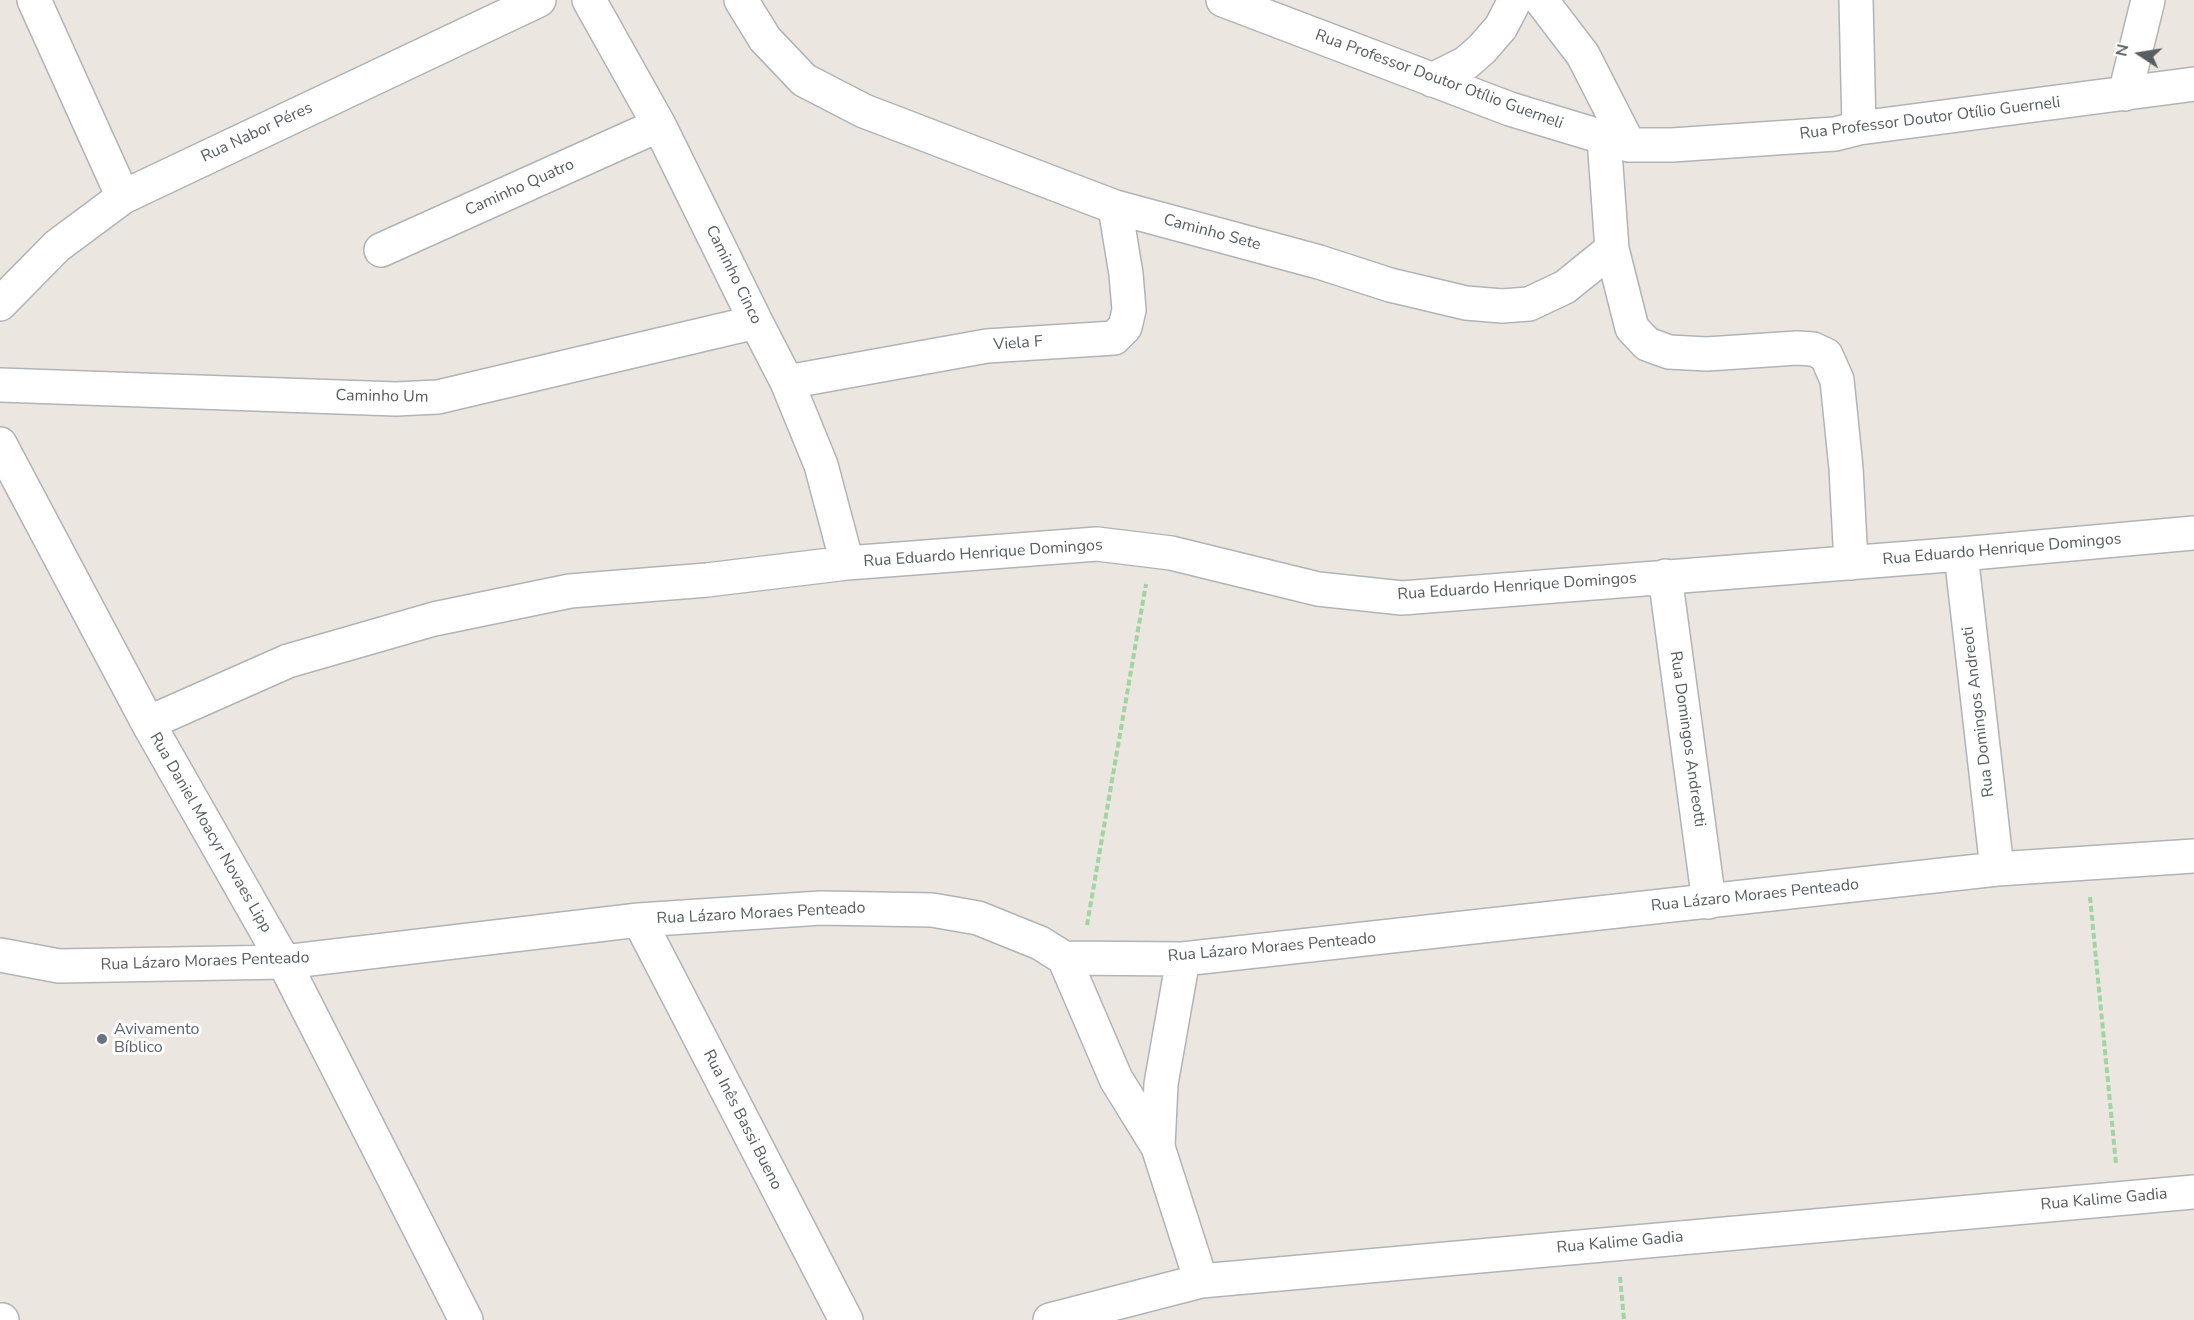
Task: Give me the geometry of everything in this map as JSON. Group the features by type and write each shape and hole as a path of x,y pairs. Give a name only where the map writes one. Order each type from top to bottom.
{"street":[{"path":"34,0 123,197"},
{"name":"Rua Nabor Péres","path":"0,304 57,246 123,197 539,0"},
{"name":"Caminho Cinco","path":"589,0 659,125 787,382 821,465 847,563"},
{"name":"Caminho Sete","path":"741,0 765,39 804,80 864,111 1114,207 1319,261 1390,285 1466,303 1502,306 1529,304 1566,286 1612,249"},
{"name":"Rua Professor Doutor Otílio Guerneli","path":"1223,0 1510,109 1617,141 1672,145 1835,134 1859,128 2194,84"},
{"path":"1432,80 1466,63 1482,49 1501,27 1515,0"},
{"path":"1541,0 1583,55 1617,141 1612,249 1632,328 1647,344 1669,352 1707,354 1797,348 1813,349 1826,355 1837,380 1846,468 1851,563"},
{"path":"1856,0 1859,128"},
{"path":"2125,94 2148,0"},
{"name":"Caminho Quatro","path":"381,250 659,125"},
{"name":"Viela F","path":"787,382 987,346 1114,338 1125,327 1129,310 1126,274 1114,207"},
{"name":"Caminho Um","path":"0,385 396,399 438,397 756,322"},
{"name":"Rua Daniel Moacyr Novaes Lipp","path":"0,444 148,723 284,962 466,1320"},
{"name":"Rua Eduardo Henrique Domingos","path":"148,723 288,661 434,619 570,591 707,580 847,563 1097,544 1170,553 1318,589 1402,598 1961,554 2194,533"},
{"name":"Rua Domingos Andreoti","path":"1961,554 1997,869"},
{"name":"Rua Domingos Andreotti","path":"1665,576 1709,902"},
{"name":"Rua Lázaro Moraes Penteado","path":"0,955 59,966 284,962 639,920 821,909 932,910 978,918 1040,942 1072,958 1183,959 1997,869 2194,856"},
{"name":"Rua Inês Bassi Bueno","path":"639,920 846,1320"},
{"path":"1072,958 1116,1079 1158,1147 1201,1281"},
{"path":"1158,1147 1161,1084 1183,959"},
{"name":"Rua Kalime Gadia","path":"1050,1320 1201,1281 2194,1191"}],"path":[{"path":"1072,958 1152,550"},
{"path":"2087,863 2120,1198"},
{"path":"1616,1244 1624,1320"}],"place":[{"name":"Avivamento Bíblico","path":"102,1039"}]}
